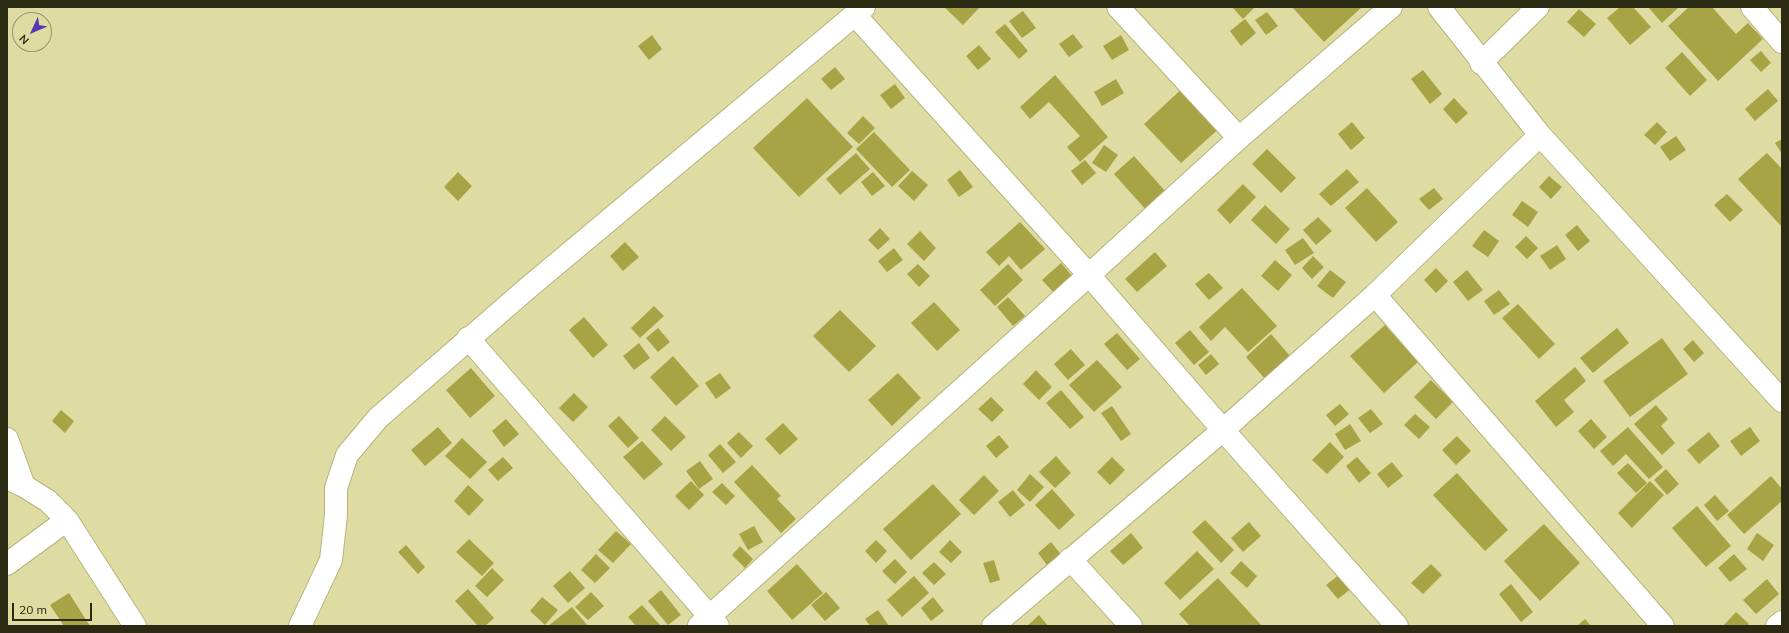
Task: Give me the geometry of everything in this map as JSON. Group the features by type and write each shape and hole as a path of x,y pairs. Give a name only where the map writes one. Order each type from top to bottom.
{"street":[{"path":"1118,7 1239,138"},
{"path":"468,338 709,623 1239,138 1391,7"},
{"path":"1439,7 1481,63 1540,135 1782,401"},
{"path":"1481,63 1538,7"},
{"path":"1752,7 1782,42"},
{"path":"300,626 331,560 336,515 336,488 347,455 378,418 468,338 859,11 1223,430 1397,626"},
{"path":"993,626 1223,430 1375,295 1540,135"},
{"path":"1375,295 1663,626"},
{"path":"7,439 15,482 48,501 67,520 135,626"},
{"path":"7,564 67,520"},
{"path":"1070,559 1131,626"},
{"path":"1777,626 1782,622"}],"building":[{"path":"944,7 980,7 963,25"},
{"path":"1232,7 1255,7 1243,19"},
{"path":"1292,7 1362,7 1324,42"},
{"path":"1620,7 1633,7 1651,27 1630,45 1607,18"},
{"path":"1648,7 1679,7 1662,23"},
{"path":"1689,7 1712,7 1736,34 1748,23 1763,39 1718,81 1668,26"},
{"path":"1579,9 1596,24 1584,37 1567,22"},
{"path":"1023,11 1036,28 1022,38 1009,21"},
{"path":"1267,12 1278,26 1266,35 1255,20"},
{"path":"1245,19 1256,33 1241,46 1230,31"},
{"path":"1005,24 1028,51 1019,59 995,32"},
{"path":"1073,34 1083,47 1069,57 1059,44"},
{"path":"652,35 662,49 649,60 638,46"},
{"path":"1121,35 1129,50 1112,60 1103,46"},
{"path":"979,45 991,59 978,70 966,56"},
{"path":"1761,51 1771,63 1761,72 1750,60"},
{"path":"1682,52 1707,80 1690,96 1665,68"},
{"path":"835,67 845,79 831,90 821,79"},
{"path":"1423,70 1442,94 1430,104 1411,79"},
{"path":"1055,75 1108,137 1080,162 1067,147 1080,136 1049,102 1030,119 1020,107"},
{"path":"1116,79 1124,93 1102,106 1094,92"},
{"path":"895,84 905,98 891,109 880,95"},
{"path":"1187,84 1224,124 1181,163 1144,124"},
{"path":"1768,89 1778,101 1755,121 1745,109"},
{"path":"807,98 853,147 799,197 753,148"},
{"path":"1454,98 1468,113 1456,124 1443,109"},
{"path":"863,116 875,128 859,144 847,133"},
{"path":"1352,122 1365,138 1351,150 1338,134"},
{"path":"1657,122 1667,132 1655,145 1644,135"},
{"path":"874,132 910,170 892,187 856,149"},
{"path":"1676,136 1686,150 1670,161 1660,147"},
{"path":"1782,139 1782,154 1775,143"},
{"path":"1104,145 1118,155 1106,172 1092,163"},
{"path":"1267,149 1296,178 1281,193 1252,164"},
{"path":"856,153 870,169 840,195 826,179"},
{"path":"1767,153 1782,169 1782,227 1738,179"},
{"path":"1134,156 1167,193 1147,211 1114,174"},
{"path":"1085,160 1096,173 1082,185 1071,171"},
{"path":"1347,169 1359,182 1331,206 1319,194"},
{"path":"960,170 973,187 959,197 947,180"},
{"path":"912,171 928,185 914,201 898,186"},
{"path":"458,172 472,186 458,201 444,187"},
{"path":"873,172 885,186 872,196 861,182"},
{"path":"1549,176 1562,187 1551,199 1539,187"},
{"path":"1243,184 1256,197 1230,224 1217,210"},
{"path":"1367,188 1398,222 1376,242 1345,208"},
{"path":"1434,188 1443,199 1429,210 1419,199"},
{"path":"1727,194 1743,210 1730,222 1714,205"},
{"path":"1522,201 1538,212 1528,227 1512,215"},
{"path":"1265,205 1290,229 1276,244 1251,220"},
{"path":"1318,217 1332,231 1316,245 1303,230"},
{"path":"1020,222 1045,249 1021,270 1009,256 999,266 986,252"},
{"path":"1577,225 1590,241 1578,251 1565,235"},
{"path":"880,228 890,239 878,250 868,240"},
{"path":"1484,230 1499,241 1488,257 1472,246"},
{"path":"920,231 936,248 924,261 907,244"},
{"path":"1526,236 1538,248 1527,259 1515,247"},
{"path":"1303,238 1314,253 1295,265 1285,250"},
{"path":"625,242 639,257 623,271 610,256"},
{"path":"1557,245 1566,259 1550,270 1540,256"},
{"path":"894,248 903,260 887,272 878,261"},
{"path":"1155,252 1167,266 1137,292 1125,279"},
{"path":"1313,256 1324,267 1312,279 1302,268"},
{"path":"1275,260 1292,275 1278,291 1261,276"},
{"path":"1061,263 1072,276 1054,293 1042,280"},
{"path":"918,264 930,276 919,287 907,274"},
{"path":"1008,264 1023,280 995,306 980,290"},
{"path":"1436,268 1448,281 1436,293 1424,280"},
{"path":"1330,270 1346,282 1333,298 1317,286"},
{"path":"1467,270 1483,290 1468,301 1453,282"},
{"path":"1209,273 1223,288 1209,300 1195,284"},
{"path":"1242,288 1277,326 1248,352 1225,327 1211,341 1199,327"},
{"path":"1499,290 1510,304 1494,315 1484,301"},
{"path":"1008,297 1025,316 1013,326 997,307"},
{"path":"934,302 960,330 937,351 911,323"},
{"path":"1518,304 1555,344 1539,359 1502,318"},
{"path":"654,306 664,316 640,338 631,328"},
{"path":"840,310 876,346 849,372 813,336"},
{"path":"584,317 608,345 593,358 569,330"},
{"path":"1385,325 1418,362 1384,393 1350,356"},
{"path":"658,328 670,342 658,352 646,338"},
{"path":"1617,328 1629,343 1593,373 1580,358"},
{"path":"1190,330 1209,352 1194,365 1175,343"},
{"path":"1117,333 1140,359 1127,370 1104,344"},
{"path":"1271,334 1290,356 1265,379 1246,357"},
{"path":"1662,338 1688,374 1630,417 1603,381"},
{"path":"1693,340 1704,353 1694,362 1683,349"},
{"path":"639,343 650,358 634,370 623,356"},
{"path":"1071,349 1085,365 1068,380 1054,364"},
{"path":"1211,354 1219,364 1206,375 1198,365"},
{"path":"673,356 699,386 676,406 650,377"},
{"path":"1097,360 1122,387 1094,412 1069,385"},
{"path":"1575,367 1586,381 1564,400 1574,412 1556,427 1535,401"},
{"path":"471,368 495,396 470,418 446,390"},
{"path":"1036,370 1052,387 1039,400 1023,384"},
{"path":"720,373 731,388 716,399 705,383"},
{"path":"898,373 921,398 892,426 868,400"},
{"path":"1431,380 1453,402 1436,419 1414,397"},
{"path":"1061,390 1084,417 1070,429 1046,403"},
{"path":"574,393 588,407 573,422 559,408"},
{"path":"991,397 1004,410 992,422 978,409"},
{"path":"1340,404 1349,414 1335,426 1326,415"},
{"path":"1656,405 1668,419 1661,426 1675,443 1662,455 1634,424"},
{"path":"1112,406 1131,434 1121,441 1101,413"},
{"path":"1371,409 1383,424 1370,433 1358,418"},
{"path":"61,410 74,421 65,433 52,421"},
{"path":"1415,414 1430,427 1419,439 1404,425"},
{"path":"619,416 639,438 628,448 608,426"},
{"path":"665,416 686,437 671,451 651,430"},
{"path":"506,419 519,434 504,447 492,431"},
{"path":"1591,419 1607,437 1594,449 1578,431"},
{"path":"783,423 798,439 780,455 765,439"},
{"path":"1350,424 1361,441 1345,450 1335,434"},
{"path":"438,427 452,443 425,466 411,450"},
{"path":"1628,427 1663,467 1649,479 1626,454 1613,466 1600,451"},
{"path":"1750,427 1760,441 1741,456 1730,441"},
{"path":"739,432 753,446 741,458 727,443"},
{"path":"1709,432 1720,446 1699,464 1687,450"},
{"path":"999,435 1009,447 996,458 986,446"},
{"path":"1457,436 1471,451 1456,465 1442,450"},
{"path":"462,438 487,462 470,479 445,456"},
{"path":"642,441 663,464 644,480 623,457"},
{"path":"1330,442 1344,457 1327,474 1312,460"},
{"path":"720,444 736,462 723,473 708,455"},
{"path":"1056,456 1071,473 1055,488 1039,472"},
{"path":"503,457 513,468 498,481 488,470"},
{"path":"1112,457 1125,470 1110,485 1097,472"},
{"path":"1357,457 1371,473 1359,483 1346,466"},
{"path":"700,461 713,479 699,489 686,471"},
{"path":"1392,462 1403,476 1388,488 1377,474"},
{"path":"1628,463 1647,483 1636,493 1617,473"},
{"path":"752,465 781,496 777,499 796,519 781,533 734,482"},
{"path":"1666,469 1679,484 1667,495 1654,480"},
{"path":"1457,473 1508,530 1485,551 1433,495"},
{"path":"1030,474 1044,487 1030,502 1017,490"},
{"path":"984,475 999,491 974,515 959,500"},
{"path":"1771,476 1782,489 1782,501 1744,534 1727,515"},
{"path":"691,481 704,495 689,510 675,496"},
{"path":"1650,481 1664,495 1632,528 1618,513"},
{"path":"722,483 735,496 726,505 712,492"},
{"path":"933,484 961,514 911,560 883,529"},
{"path":"468,485 484,500 469,516 454,501"},
{"path":"1052,489 1075,515 1059,530 1035,505"},
{"path":"1013,490 1025,505 1010,517 998,502"},
{"path":"1715,495 1729,511 1717,521 1704,505"},
{"path":"1697,506 1731,546 1706,567 1672,528"},
{"path":"1205,520 1234,550 1221,563 1192,532"},
{"path":"1249,522 1261,536 1243,552 1231,538"},
{"path":"1544,524 1580,563 1540,601 1504,561"},
{"path":"754,526 763,542 748,550 739,534"},
{"path":"616,531 631,544 613,563 598,550"},
{"path":"1131,533 1143,548 1123,565 1110,551"},
{"path":"1757,533 1774,545 1763,561 1747,549"},
{"path":"469,539 494,563 482,576 456,552"},
{"path":"876,540 887,551 876,563 865,551"},
{"path":"950,540 962,552 951,563 939,552"},
{"path":"1051,542 1063,557 1049,568 1038,553"},
{"path":"406,545 425,567 418,574 398,552"},
{"path":"740,546 753,559 745,568 732,555"},
{"path":"1197,551 1214,569 1180,600 1164,583"},
{"path":"596,554 610,568 595,583 581,570"},
{"path":"1734,554 1747,569 1730,582 1718,568"},
{"path":"895,559 907,572 895,584 882,571"},
{"path":"994,560 1000,580 990,583 983,563"},
{"path":"1241,561 1257,576 1247,588 1230,573"},
{"path":"934,562 946,574 934,585 922,573"},
{"path":"797,564 823,593 792,620 767,591"},
{"path":"1431,564 1442,575 1423,594 1411,583"},
{"path":"492,568 504,580 487,597 475,586"},
{"path":"570,571 585,588 568,603 553,586"},
{"path":"1340,574 1352,588 1338,599 1326,585"},
{"path":"914,576 929,593 902,617 887,600"},
{"path":"1218,578 1262,626 1190,626 1179,614"},
{"path":"1767,579 1779,594 1756,614 1743,600"},
{"path":"1511,584 1533,612 1521,622 1499,594"},
{"path":"468,589 494,618 485,626 478,626 455,601"},
{"path":"661,590 681,615 668,625 648,601"},
{"path":"591,592 604,606 588,620 575,607"},
{"path":"826,592 840,608 825,621 811,605"},
{"path":"69,593 90,626 64,626 50,605"},
{"path":"542,597 558,610 545,625 530,611"},
{"path":"933,597 944,611 931,621 921,608"},
{"path":"642,605 661,626 636,626 628,617"},
{"path":"572,607 588,626 548,626"},
{"path":"878,610 889,626 870,626 865,619"},
{"path":"1736,612 1749,624 1747,626 1723,626"},
{"path":"1039,615 1048,626 1027,626"},
{"path":"1585,619 1591,626 1577,626"}]}
